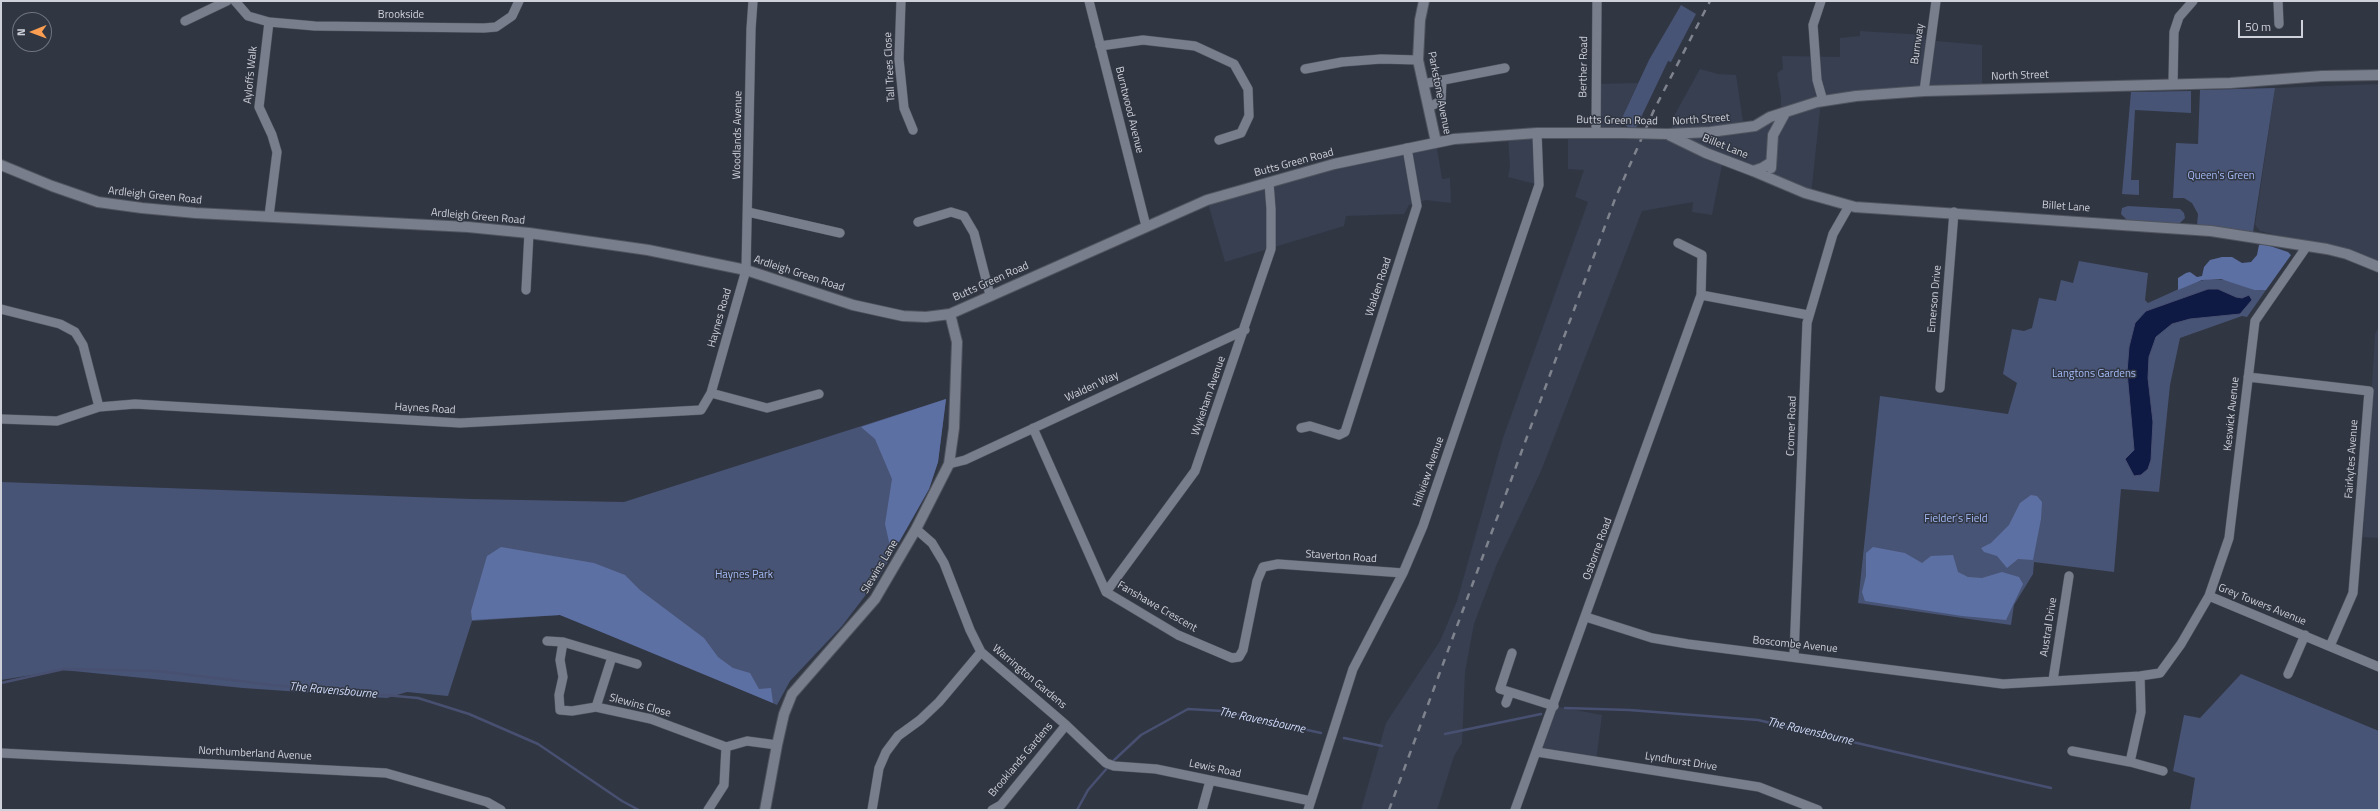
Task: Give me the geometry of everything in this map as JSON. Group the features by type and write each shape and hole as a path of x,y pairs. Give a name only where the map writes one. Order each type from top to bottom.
{"street":[{"path":"185,22 227,1"},
{"path":"235,1 248,16 269,22"},
{"name":"Brookside","path":"269,22 315,26 496,27 512,16 519,1"},
{"name":"Woodlands Avenue","path":"746,270 751,29 754,1"},
{"name":"Tall Trees Close","path":"900,1 899,59 904,108 913,130"},
{"name":"Burntwood Avenue","path":"1089,1 1146,226"},
{"name":"Parkstone Avenue","path":"1424,1 1420,20 1418,60 1436,142"},
{"name":"Berther Road","path":"1596,132 1597,1"},
{"path":"1821,1 1813,25 1817,80 1823,101"},
{"name":"Burnway","path":"1924,91 1936,1"},
{"path":"2173,84 2174,32 2179,17 2193,1"},
{"path":"2278,1 2279,24"},
{"name":"Ayloffs Walk","path":"269,22 259,107 272,135 277,152 269,216"},
{"path":"1100,46 1143,40 1195,46 1234,64 1248,89 1249,116 1241,133 1219,140"},
{"path":"1305,70 1342,62 1381,58 1418,60"},
{"path":"1423,84 1505,68"},
{"name":"North Street","path":"1667,134 1710,132 1755,126 1770,117 1823,101 1924,91 2173,84 2379,75"},
{"path":"1429,107 1441,101 1442,80"},
{"path":"1785,113 1773,135 1770,163 1772,174 1787,185"},
{"path":"1755,126 1766,129 1773,135"},
{"name":"Butts Green Road","path":"950,314 1207,200 1407,148 1436,142 1537,133 1596,132 1667,134"},
{"path":"1706,153 1706,140 1710,132"},
{"name":"Hillview Avenue","path":"1308,810 1353,669 1402,573 1423,526 1539,185 1537,133"},
{"name":"Billet Lane","path":"1667,134 1706,153 1787,185 1849,206 2211,230 2347,254 2379,267"},
{"name":"Walden Road","path":"1301,428 1310,426 1339,435 1346,432 1417,206 1407,148"},
{"name":"Billet Lane","path":"1752,171 1762,168 1770,163"},
{"name":"Ardleigh Green Road","path":"1,165 52,186 98,202 196,213 468,227 529,233 692,257 746,270 853,305 889,313 926,317 950,314"},
{"name":"Wykeham Avenue","path":"1106,592 1195,471 1245,330 1270,249 1271,209 1269,183"},
{"name":"Cromer Road","path":"1794,656 1808,315 1833,234 1849,206"},
{"path":"748,212 840,233"},
{"path":"918,222 951,212 964,216 974,233 990,295"},
{"name":"Emerson Drive","path":"1940,388 1954,212"},
{"path":"526,290 529,233"},
{"name":"Osborne Road","path":"1515,810 1554,706 1701,295 1702,255 1678,243"},
{"name":"Keswick Avenue","path":"2209,596 2232,530 2255,321 2307,246"},
{"name":"Haynes Road","path":"1,419 57,421 99,408 135,404 460,423 701,410 712,393 746,270"},
{"path":"1701,295 1808,315"},
{"path":"1,309 60,324 75,332 83,346 99,408"},
{"name":"Slewins Lane","path":"765,810 777,744 784,714 792,694 875,599 916,529 949,464 954,428 957,342 950,314"},
{"name":"Walden Way","path":"949,464 965,460 1245,330"},
{"name":"Fairkytes Avenue","path":"2248,377 2369,391 2353,593 2330,646"},
{"path":"712,393 767,408 819,394"},
{"name":"Fanshawe Crescent","path":"1033,428 1106,592 1178,635 1232,658 1239,657 1244,650 1257,581 1263,567 1278,564"},
{"name":"Warrington Gardens","path":"916,529 932,543 944,563 970,630 981,652 1066,724 1110,764"},
{"name":"Staverton Road","path":"1278,564 1402,573"},
{"name":"Austral Drive","path":"2053,680 2069,576"},
{"name":"Grey Towers Avenue","path":"2003,684 2140,676 2160,673 2209,596 2305,634 2379,667"},
{"name":"Boscombe Avenue","path":"1586,617 1652,638 1726,650 1794,656 2003,684"},
{"path":"2288,674 2305,634"},
{"path":"547,641 563,642 637,664"},
{"name":"Slewins Close","path":"563,642 560,660 563,677 559,695 560,710 572,711 596,707 651,719 726,747"},
{"path":"872,810 878,768 886,752 898,736 920,720 939,702 981,652"},
{"path":"1512,653 1500,689 1554,706"},
{"path":"596,707 612,657"},
{"path":"2130,762 2141,712 2140,676"},
{"path":"1506,703 1510,692"},
{"name":"Brooklands Gardens","path":"992,810 1001,805 1066,724"},
{"path":"708,810 724,785 726,747 747,741 777,744"},
{"path":"2072,751 2163,770"},
{"name":"Lyndhurst Drive","path":"1537,752 1759,787 1818,810"},
{"name":"Northumberland Avenue","path":"1,753 386,773 487,802 501,810"},
{"name":"Lewis Road","path":"1110,764 1156,769 1311,801"},
{"path":"1202,810 1210,781"}],"shaded area":[{"path":"1860,31 1925,35 1925,40 1982,45 1982,89 1821,101 1811,195 1723,160 1712,215 1692,212 1693,202 1642,211 1541,471 1496,566 1474,624 1465,672 1462,743 1454,756 1437,810 1361,810 1386,723 1440,641 1457,601 1503,438 1588,202 1575,197 1584,170 1568,169 1568,133 1595,132 1596,84 1638,83 1621,120 1620,139 1670,139 1674,116 1700,69 1718,74 1736,75 1744,128 1785,113 1781,107 1777,73 1783,69 1782,56 1840,57 1840,38 1860,36"},
{"path":"2379,84 2379,263 2260,231 2255,225 2275,88"},
{"path":"1537,133 1539,185 1508,177 1510,167 1508,135"},
{"path":"1436,142 1442,179 1450,178 1451,203 1426,200 1409,205 1404,214 1346,216 1344,226 1225,262 1207,200"},
{"path":"2264,244 2288,252 2291,255 2266,290 2254,290 2221,279 2202,280 2178,290 2178,278 2190,272 2197,277 2202,276 2204,267 2210,260 2222,257 2232,257 2242,263 2251,262 2257,255 2259,245"},
{"path":"2208,289 2218,289 2242,298 2249,295 2252,300 2240,314 2190,319 2172,324 2156,337 2149,357 2148,378 2153,422 2151,460 2148,469 2141,475 2134,476 2125,459 2134,450 2127,372 2129,347 2135,323 2146,311"},
{"path":"2379,327 2379,538 2363,537 2375,334"},
{"path":"946,399 938,462 929,489 895,549 889,542 885,524 892,479 875,439 861,427"},
{"path":"2031,495 2037,496 2042,502 2041,519 2033,560 2018,559 2007,568 1997,556 1984,552 1981,548 1991,543 2009,525 2020,503"},
{"path":"501,547 594,563 625,575 640,590 704,638 718,657 733,668 750,673 759,689 771,688 773,703 560,615 472,620 471,611 487,556"},
{"path":"1873,547 1905,553 1922,563 1931,556 1953,555 1958,572 1968,577 1982,578 2002,572 2019,577 2023,584 2006,620 1962,616 1865,601 1862,592 1866,576 1866,553"},
{"path":"1554,706 1602,715 1596,761 1537,752"}],"green space":[{"path":"1681,5 1696,14 1671,62 1668,61 1636,128 1628,127 1621,122 1621,120 1649,60"},
{"name":"Queen's Green","path":"2275,88 2253,232 2197,225 2198,214 2192,203 2184,198 2173,198 2176,143 2198,144 2200,90"},
{"path":"2191,91 2191,113 2135,110 2131,180 2139,180 2139,195 2122,194 2131,92"},
{"path":"2128,206 2180,209 2184,213 2185,218 2179,224 2127,220 2121,214 2122,208"},
{"path":"2079,261 2148,273 2145,300 2148,303 2192,283 2208,279 2227,280 2254,290 2266,290 2247,317 2242,316 2180,338 2170,385 2159,492 2121,489 2114,572 2034,562 2033,574 2014,605 2011,625 1858,603 1880,396 2008,414 2017,383 2003,374 2012,329 2024,331 2032,328 2039,298 2056,301 2061,280 2073,283"},
{"name":"Haynes Park","path":"946,399 938,462 929,489 878,579 842,626 790,681 777,705 615,636 560,615 472,621 448,696 407,692 387,698 243,688 63,670 1,680 1,482 471,499 624,502"},
{"path":"2241,674 2379,731 2379,810 2190,810 2195,778 2173,771 2184,715 2200,718"}],"waterway":[{"name":"The Ravensbourne","path":"1,683 64,669 158,671 272,685 418,698 469,714 538,744 622,801 639,810"},
{"name":"The Ravensbourne","path":"1565,708 1629,710 1758,720 2051,788"},
{"name":"The Ravensbourne","path":"1111,763 1141,735 1188,709 1222,711 1321,733"},
{"name":"The Ravensbourne","path":"1445,734 1541,714"},
{"name":"The Ravensbourne","path":"1344,738 1382,746"},
{"name":"The Ravensbourne","path":"1077,810 1088,790 1108,767"}],"railway":[{"path":"1389,810 1615,199 1654,110 1710,1"}],"park label":[{"name":"Langtons Gardens","path":"2094,374"},
{"name":"Fielder's Field","path":"1956,519"}]}
